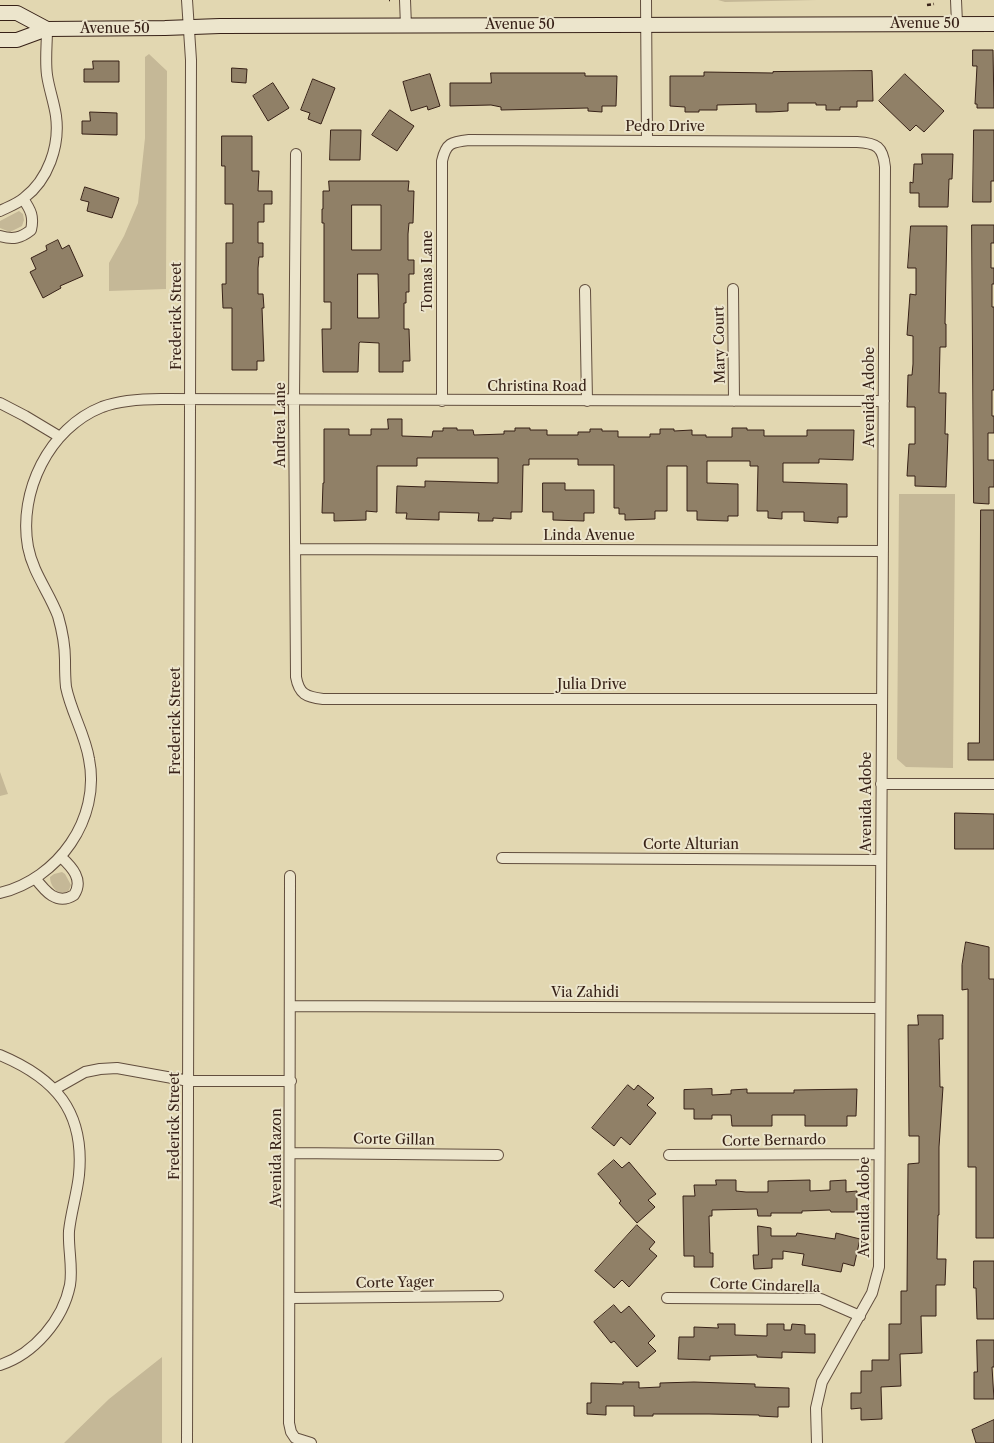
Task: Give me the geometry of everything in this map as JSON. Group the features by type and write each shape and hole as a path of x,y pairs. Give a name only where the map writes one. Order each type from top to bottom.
{"main road":[{"name":"Avenue 50","path":"0,13 17,13 47,29"},
{"name":"Avenue 50","path":"0,40 17,40 47,29 646,24 994,24"}],"street":[{"name":"Frederick Street","path":"187,0 191,60 187,1443"},
{"path":"405,0 406,26"},
{"path":"646,0 647,141"},
{"path":"956,0 957,24"},
{"path":"0,211 23,199 32,191 48,166 54,146 56,118 47,75 47,29"},
{"name":"Pedro Drive","path":"449,144 456,141 469,140 871,142 879,148"},
{"name":"Tomas Lane","path":"442,400 442,161 449,144"},
{"name":"Avenida Adobe","path":"816,1443 816,1408 822,1382 872,1292 879,1267 885,167 884,155 879,148"},
{"name":"Andrea Lane","path":"296,154 294,400 296,677 298,686 303,693"},
{"path":"0,236 15,238 24,236 31,230 32,213 23,199"},
{"name":"Mary Court","path":"733,289 734,401"},
{"path":"585,290 587,401"},
{"name":"Christina Road","path":"61,857 75,837 86,811 90,794 91,768 87,749 73,712 66,685 65,659 57,613 44,590 27,546 27,504 33,483 43,462 60,437 79,419 113,404 141,400 884,401"},
{"path":"0,403 60,437"},
{"name":"Linda Avenue","path":"295,549 883,551"},
{"name":"Julia Drive","path":"303,693 311,698 323,699 882,699"},
{"path":"881,784 994,784"},
{"path":"0,893 19,887 35,878 61,857 74,871 78,881 78,888 74,894 67,898 58,899 50,895 35,878"},
{"name":"Corte Alturian","path":"502,858 881,860"},
{"name":"Avenida Razon","path":"290,876 290,1423 291,1432 295,1438 311,1443"},
{"name":"Via Zahidi","path":"291,1006 880,1008"},
{"path":"0,1055 24,1065 55,1089 69,1111 74,1124 79,1149 79,1175 69,1230 70,1285 60,1312 47,1332 18,1357 0,1365"},
{"path":"55,1089 85,1072 117,1068 189,1081 291,1081"},
{"name":"Corte Gillan","path":"291,1153 498,1155"},
{"name":"Corte Bernardo","path":"669,1155 879,1154"},
{"name":"Corte Yager","path":"291,1298 498,1296"},
{"name":"Corte Cindarella","path":"667,1298 820,1299 860,1316"}],"path":[{"path":"927,5 934,4"}],"shaded area":[{"path":"718,0 817,0 725,2"},
{"path":"149,54 167,71 166,289 109,291 109,263 124,236 138,203 145,138 145,57"},
{"path":"19,211 23,214 22,226 10,232 0,228 0,221"},
{"path":"899,494 955,494 953,768 906,767 897,759"},
{"path":"0,772 8,794 0,796"},
{"path":"62,872 71,885 68,892 59,893 55,890 50,877"},
{"path":"162,1357 162,1443 64,1443 109,1399"}],"building":[{"path":"973,50 993,50 994,108 977,108 977,104 975,104 977,66 973,66"},
{"path":"93,61 119,61 119,82 84,82 84,69 93,69"},
{"path":"232,68 247,69 246,83 232,82"},
{"path":"872,71 873,101 857,101 857,107 840,107 840,110 826,110 826,105 816,105 816,103 788,103 788,111 770,112 756,112 756,104 717,105 717,110 699,110 699,112 685,112 685,107 670,106 670,76 704,76 704,72"},
{"path":"491,73 585,73 585,76 617,76 616,106 602,106 602,112 588,111 588,108 501,110 501,107 491,105 450,106 450,83 491,83"},
{"path":"430,74 440,106 428,110 427,106 411,111 403,82"},
{"path":"905,74 944,111 924,132 916,125 910,131 879,101"},
{"path":"313,79 335,88 321,124 308,119 310,113 301,110"},
{"path":"273,83 289,108 268,121 253,96"},
{"path":"390,110 414,126 397,151 372,135"},
{"path":"90,112 117,113 117,135 82,134 82,121 90,121"},
{"path":"331,130 361,130 360,160 330,160"},
{"path":"974,130 994,130 994,181 991,181 991,202 973,202"},
{"path":"222,136 252,136 252,171 259,171 258,191 272,191 272,204 264,204 264,222 258,222 258,243 263,243 263,257 259,257 258,294 263,294 264,361 257,361 257,370 232,370 232,308 223,308 222,284 226,284 226,243 233,243 233,204 225,204 225,166 222,166"},
{"path":"922,154 953,154 952,179 949,179 948,207 919,207 919,193 910,193 910,182 913,183 914,164 922,164"},
{"path":"329,181 409,181 408,191 414,191 413,223 409,223 408,234 408,260 414,260 414,274 409,274 409,292 406,292 406,303 404,303 404,329 409,329 410,361 403,361 403,372 379,372 379,343 360,342 358,372 323,372 322,329 331,329 331,302 324,302 324,223 322,223 323,191 329,191","holes":["352,205 381,205 381,250 352,250","358,274 378,274 379,318 358,318"]},
{"path":"85,187 119,198 112,218 87,211 89,202 81,200"},
{"path":"972,225 994,225 994,243 991,243 991,268 994,268 994,284 992,284 992,307 994,307 994,390 992,390 992,416 994,416 994,433 988,433 988,460 994,460 994,487 989,487 989,504 974,503"},
{"path":"911,226 947,226 946,347 940,347 939,393 946,393 945,434 948,434 946,487 915,486 915,476 907,476 909,444 915,444 915,407 907,407 908,375 912,375 913,364 913,336 907,335 910,294 916,295 916,268 908,268"},
{"path":"58,240 62,249 69,245 83,276 60,286 61,288 43,298 30,272 36,269 31,258 47,250 46,246"},
{"path":"388,419 402,419 402,436 432,437 433,431 443,431 443,428 473,430 474,435 504,434 504,431 515,431 515,428 547,430 547,435 578,435 578,432 590,432 590,429 602,429 602,431 618,431 618,437 650,437 650,434 660,434 660,429 674,429 674,431 692,430 692,435 706,435 706,437 732,437 732,428 764,430 764,436 807,436 807,430 854,430 853,460 819,459 819,463 783,463 783,482 847,484 847,517 838,517 838,523 804,521 804,512 782,512 782,519 768,518 768,511 757,511 758,466 750,466 750,461 707,461 707,483 738,484 738,516 728,516 728,521 697,520 697,511 687,511 687,466 667,466 667,511 655,511 655,519 625,520 625,514 619,514 619,508 614,508 614,465 578,465 578,459 529,459 529,465 523,465 522,512 511,512 511,519 493,518 493,521 478,521 479,513 439,512 439,520 406,519 407,513 396,513 397,486 425,487 425,481 498,483 498,458 417,458 417,466 377,466 377,512 366,511 366,520 334,521 334,513 322,513 324,429 349,429 349,435 371,435 371,429 388,429"},
{"path":"543,483 565,483 565,490 594,490 594,513 584,513 584,521 553,520 553,512 543,512"},
{"path":"981,510 994,510 994,760 968,760 968,743 979,743"},
{"path":"955,813 994,814 994,849 955,849"},
{"path":"966,942 989,947 989,979 994,979 994,1238 976,1238 976,1167 968,1167 968,989 962,990 962,965"},
{"path":"918,1015 943,1015 943,1039 939,1039 940,1087 943,1087 939,1147 937,1259 946,1259 945,1285 936,1285 936,1316 921,1316 922,1353 900,1354 901,1386 881,1387 882,1419 861,1420 861,1408 851,1409 851,1393 861,1393 861,1371 872,1371 872,1360 889,1360 889,1324 901,1324 901,1291 907,1291 908,1164 919,1163 919,1136 909,1136 908,1025 918,1025"},
{"path":"628,1085 634,1090 638,1085 654,1098 647,1105 656,1113 630,1145 621,1137 614,1146 592,1128"},
{"path":"712,1089 712,1095 731,1094 731,1090 747,1089 747,1093 794,1093 794,1090 857,1089 856,1116 847,1116 847,1126 805,1126 805,1115 772,1115 772,1126 732,1126 731,1115 712,1115 712,1119 694,1119 694,1109 684,1109 684,1090"},
{"path":"614,1160 622,1168 629,1162 656,1194 648,1200 655,1207 637,1223 619,1203 621,1201 598,1174"},
{"path":"716,1180 736,1180 736,1191 768,1192 768,1181 810,1180 810,1191 830,1190 830,1181 846,1180 846,1192 857,1191 857,1212 831,1212 830,1210 802,1211 802,1213 771,1213 771,1216 758,1216 757,1209 712,1210 712,1216 709,1216 710,1253 713,1253 713,1267 694,1267 694,1256 684,1256 683,1196 695,1196 694,1185 716,1185"},
{"path":"637,1225 655,1242 649,1249 657,1256 629,1287 622,1280 614,1288 595,1271"},
{"path":"758,1226 771,1228 771,1236 796,1236 797,1233 835,1239 836,1233 860,1239 854,1266 843,1263 841,1272 802,1265 804,1254 783,1251 783,1259 772,1259 772,1268 754,1269 753,1255 758,1255"},
{"path":"974,1261 994,1261 994,1319 977,1319"},
{"path":"614,1305 621,1313 629,1306 655,1336 648,1343 656,1351 637,1367 614,1341 611,1343 594,1322"},
{"path":"718,1324 735,1324 735,1335 767,1336 767,1324 784,1324 784,1330 791,1330 792,1324 805,1325 805,1334 815,1334 815,1353 782,1352 782,1358 757,1357 757,1355 710,1356 710,1360 678,1359 679,1337 694,1337 694,1327 718,1328"},
{"path":"977,1340 994,1340 994,1367 992,1367 994,1399 974,1399 974,1372 977,1372"},
{"path":"623,1382 639,1382 639,1388 660,1387 660,1383 694,1382 755,1384 755,1387 789,1388 789,1407 778,1407 778,1417 709,1414 634,1416 634,1406 606,1406 606,1415 587,1414 587,1403 591,1403 591,1383 623,1384"},
{"path":"994,1420 994,1443 976,1443 972,1430"}]}
